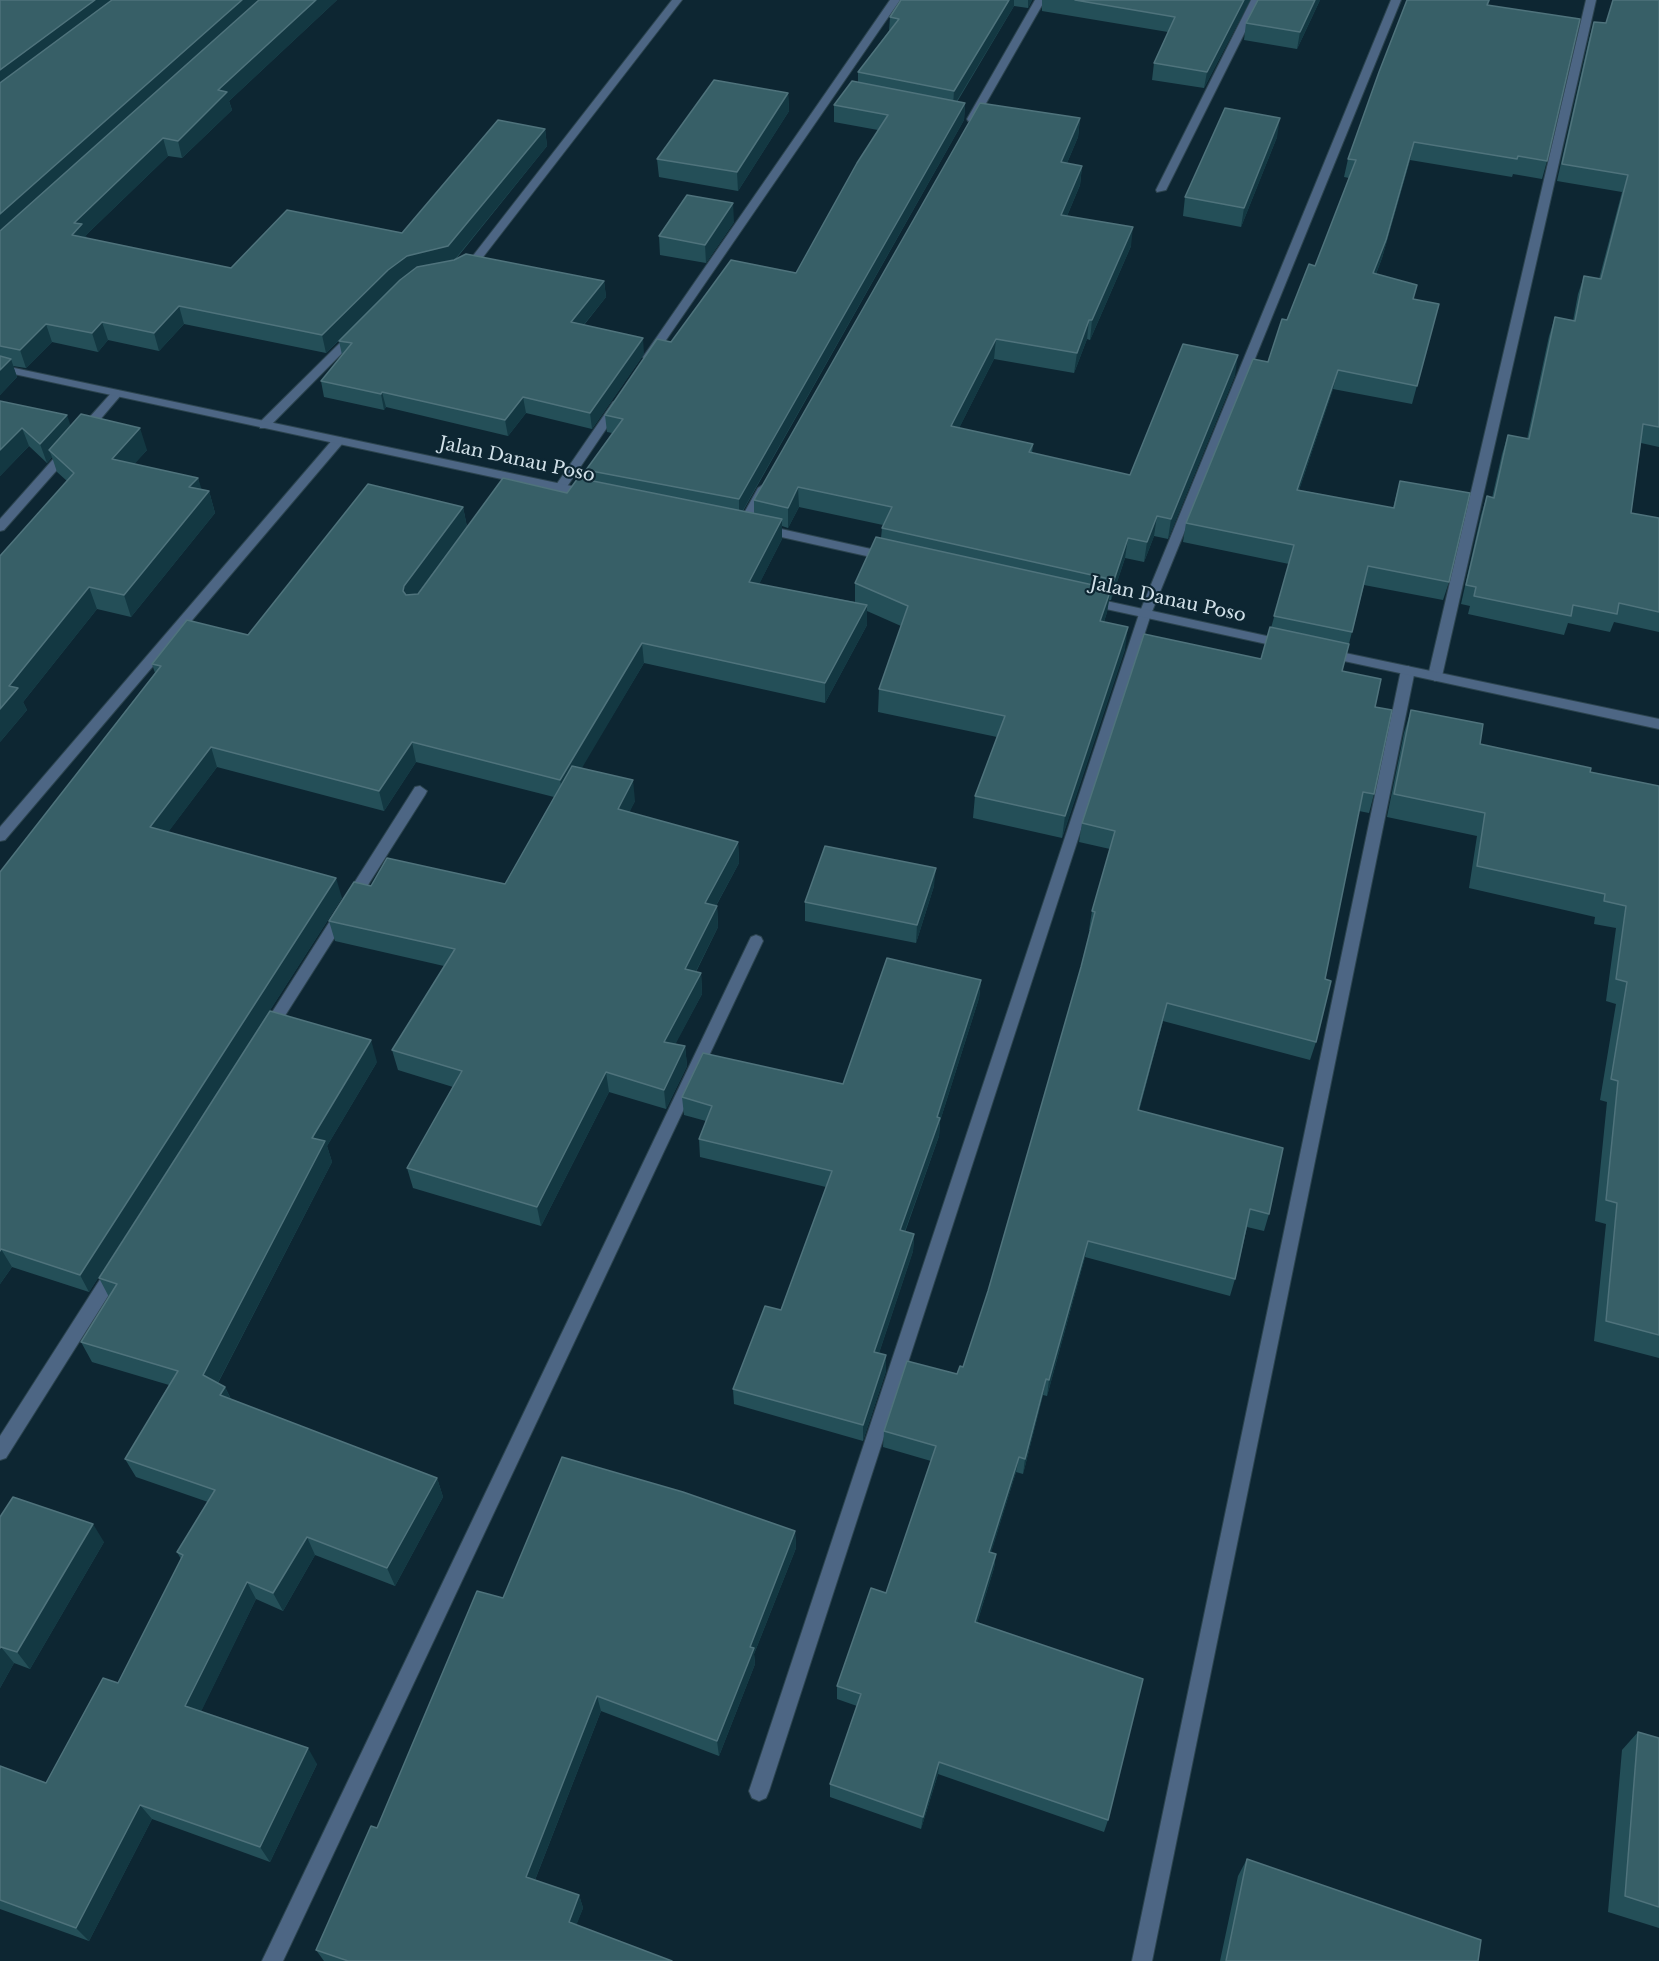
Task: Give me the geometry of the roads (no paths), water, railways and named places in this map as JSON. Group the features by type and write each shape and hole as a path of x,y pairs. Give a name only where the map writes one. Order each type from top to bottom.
{"street":[{"path":"452,271 476,259 677,0"},
{"path":"639,372 837,90 895,0"},
{"path":"969,118 1040,0"},
{"path":"1161,190 1256,0"},
{"path":"759,1791 1145,614 1396,0"},
{"path":"1435,676 1591,0"},
{"path":"264,425 364,325"},
{"name":"Jalan Danau Poso","path":"0,368 338,441 508,482 560,488 606,497"},
{"path":"560,488 626,391"},
{"path":"0,527 117,393"},
{"path":"0,836 338,441"},
{"path":"772,473 738,523 904,560"},
{"name":"Jalan Danau Poso","path":"1076,599 1293,646"},
{"path":"1316,651 1659,724"},
{"path":"1142,1961 1408,670"},
{"path":"261,1041 420,791"},
{"path":"272,1961 756,941"},
{"path":"0,1452 121,1262"}]}
